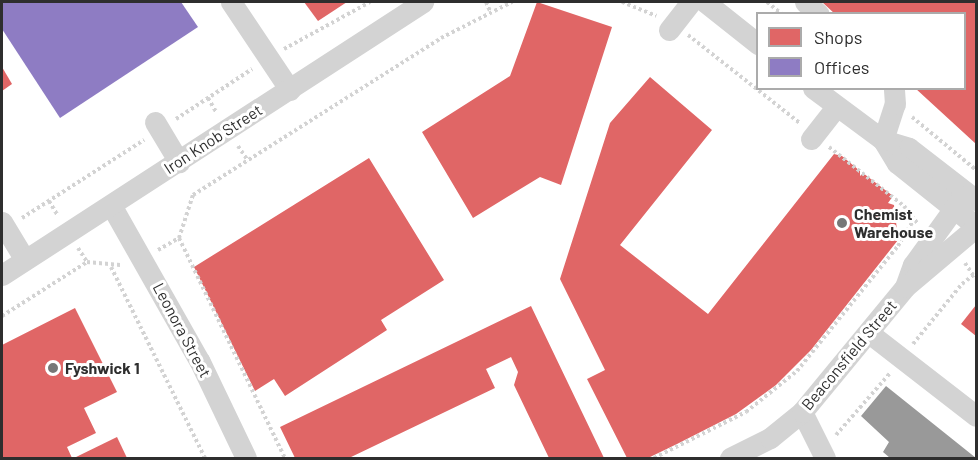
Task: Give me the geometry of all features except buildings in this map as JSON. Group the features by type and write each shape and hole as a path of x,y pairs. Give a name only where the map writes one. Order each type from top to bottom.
{"street":[{"path":"231,2 290,90"},
{"name":"Iron Knob Street","path":"2,274 179,162 423,2"},
{"path":"669,30 691,2"},
{"path":"705,2 756,42"},
{"path":"805,2 817,12"},
{"path":"815,90 883,140 909,148 965,200 976,226"},
{"path":"883,140 895,96"},
{"path":"811,139 836,107"},
{"path":"157,126 179,162"},
{"name":"Beaconsfield Street","path":"905,287 913,265 965,200"},
{"name":"Leonora Street","path":"111,205 200,362 246,459"},
{"path":"4,225 25,260"},
{"name":"Beaconsfield Street","path":"730,459 770,438 802,412 905,287 976,226"},
{"path":"869,333 976,416"},
{"path":"802,412 825,459"}],"path":[{"path":"4,225 267,58 370,2"},
{"path":"486,2 490,11"},
{"path":"2,316 87,262 111,266 142,258 179,238 193,195 490,11 512,2"},
{"path":"767,2 780,12"},
{"path":"895,96 976,170"},
{"path":"654,459 746,412 797,371 898,246 913,221"},
{"path":"179,238 285,459"},
{"path":"111,266 205,459"}],"place":[{"name":"Chemist Warehouse","path":"842,223"},
{"name":"Fyshwick 1","path":"53,368"}]}
